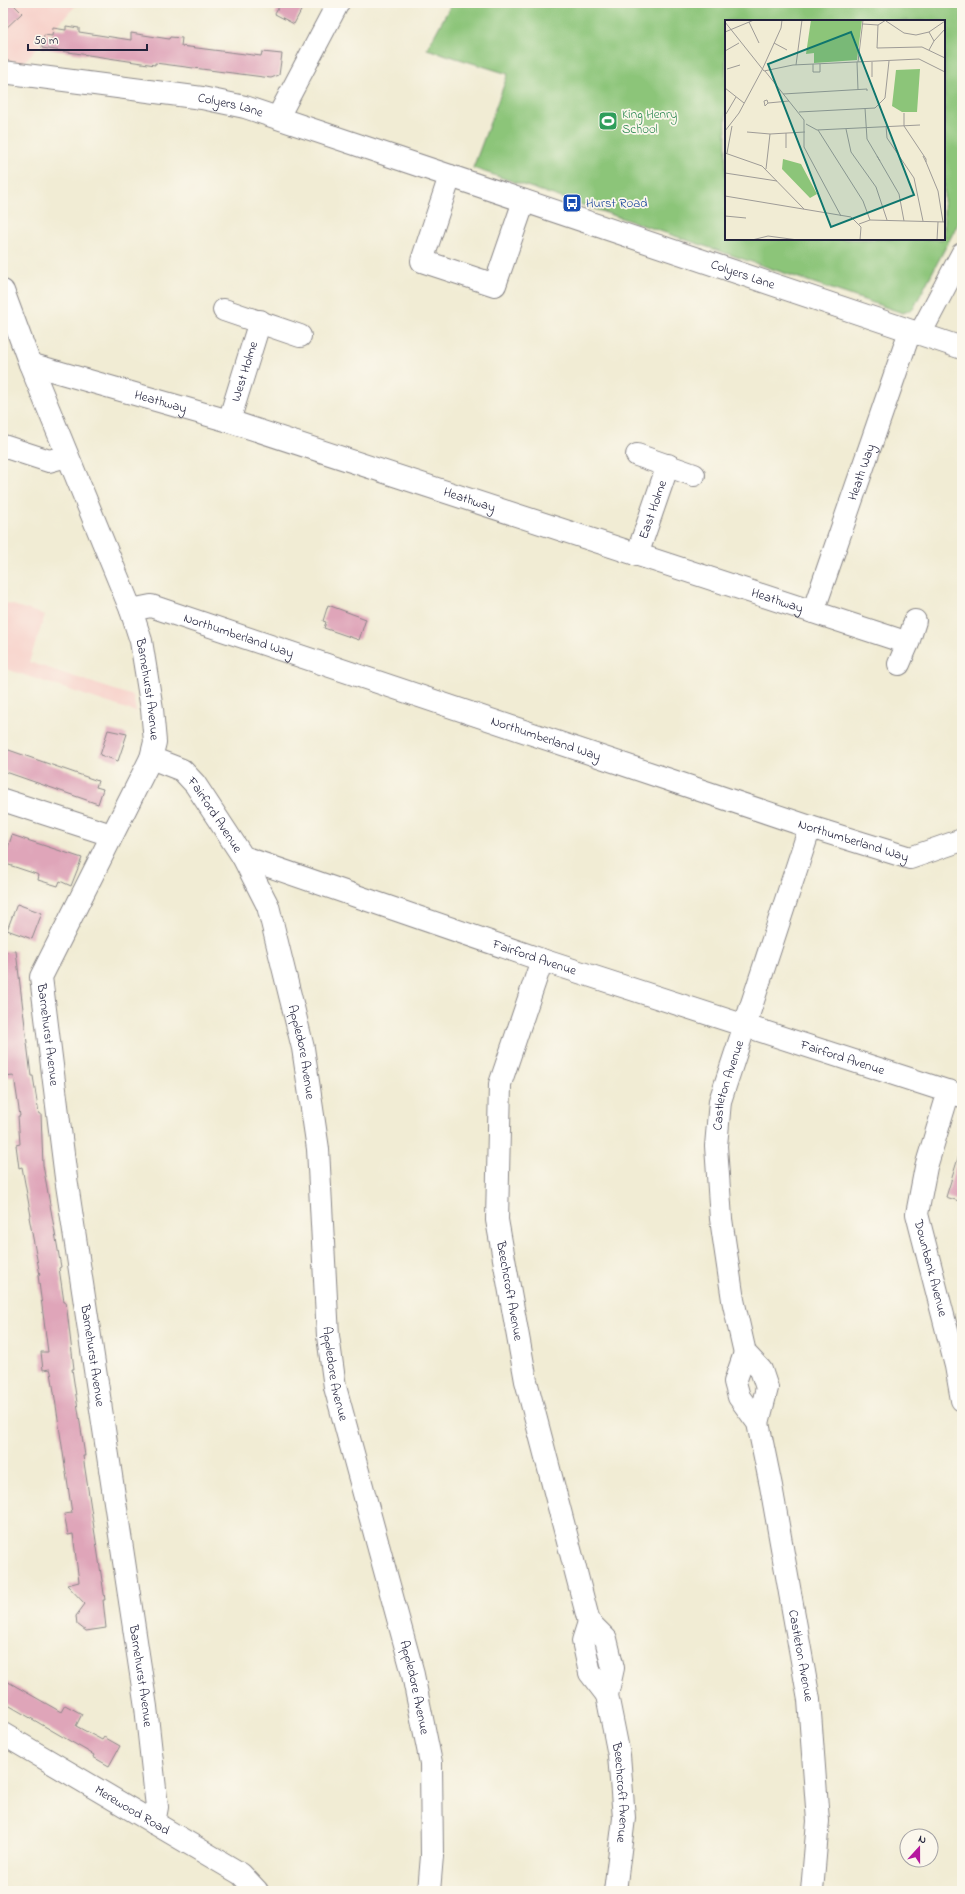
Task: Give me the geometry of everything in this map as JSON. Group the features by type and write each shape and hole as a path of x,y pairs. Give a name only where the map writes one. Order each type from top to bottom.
{"street":[{"path":"278,117 338,3"},
{"name":"Colyers Lane","path":"3,72 202,98 245,107 962,348"},
{"path":"450,176 422,260 495,285 524,201"},
{"name":"Heath Way","path":"812,612 915,333 962,254"},
{"name":"Barnehurst Avenue","path":"3,291 30,364 131,610 140,641 152,709 155,742 150,758 111,834 42,976 68,1186 146,1707 157,1807 154,1823"},
{"path":"224,310 260,321 300,336"},
{"name":"West Holme","path":"229,421 260,321"},
{"name":"Heathway","path":"30,364 229,421 908,643"},
{"path":"3,446 49,461 67,456"},
{"name":"East Holme","path":"637,455 694,475"},
{"name":"East Holme","path":"636,554 668,465"},
{"name":"Northumberland Way","path":"131,610 151,606 810,827 910,858 962,840"},
{"path":"899,664 915,621"},
{"name":"Fairford Avenue","path":"150,758 182,770 195,784 242,857 542,960 955,1094"},
{"path":"3,800 111,834"},
{"name":"Castleton Avenue","path":"810,827 720,1101 716,1146 721,1219 733,1300 745,1353 735,1382 739,1397 758,1423 771,1486 809,1700 818,1821 812,1891"},
{"name":"Appledore Avenue","path":"242,857 268,906 302,1048 318,1149 328,1336 335,1387 412,1670 431,1763 432,1856 429,1891"},
{"name":"Beechcroft Avenue","path":"542,960 500,1084 497,1220 526,1381 589,1622 583,1641 590,1673 607,1694 618,1756 624,1818 615,1891"},
{"name":"Downbank Avenue","path":"955,1094 926,1167 917,1214 956,1366 962,1400"},
{"name":"Merewood Road","path":"3,1734 241,1874 257,1891"}],"shaded area":[{"path":"3,3 78,3 23,63 3,59"},
{"path":"3,602 45,615 29,662 133,696 136,712 3,668"}],"green space":[{"name":"King Henry School","path":"452,3 962,3 962,216 913,309 903,313 473,168 508,74 427,49"}],"building":[{"path":"3,3 12,3 22,13 3,31"},
{"path":"281,3 305,3 294,24 275,14"},
{"path":"66,26 79,28 79,32 131,40 131,33 169,39 170,37 182,38 181,46 261,56 262,52 282,54 279,75 271,78 155,63 155,65 42,48 44,35 52,36 53,28 66,30"},
{"path":"328,605 366,619 359,640 324,628 326,622 323,621"},
{"path":"108,730 127,734 118,761 100,755"},
{"path":"3,748 98,781 96,787 103,789 98,804 3,771"},
{"path":"12,835 82,858 71,886 60,881 58,886 38,880 39,875 3,863"},
{"path":"17,904 42,913 32,939 7,930"},
{"path":"16,951 31,1076 33,1076 39,1114 41,1114 43,1165 61,1267 59,1268 64,1302 66,1302 74,1369 72,1369 85,1456 83,1456 105,1600 103,1600 106,1628 86,1631 77,1624 76,1616 85,1604 67,1585 79,1582 73,1534 68,1535 64,1514 72,1513 51,1372 50,1369 43,1370 41,1352 48,1352 38,1275 40,1275 29,1217 31,1216 22,1167 19,1168 16,1145 20,1144 18,1116 20,1116 14,1076 3,1077 3,952"},
{"path":"959,1155 962,1156 962,1202 946,1197"},
{"path":"3,1679 61,1712 65,1705 82,1714 76,1726 102,1740 104,1737 120,1746 109,1766 93,1757 94,1755 3,1702"}],"place":[{"name":"King Henry School","path":"608,121"},
{"name":"Hurst Road","path":"572,203"}]}
